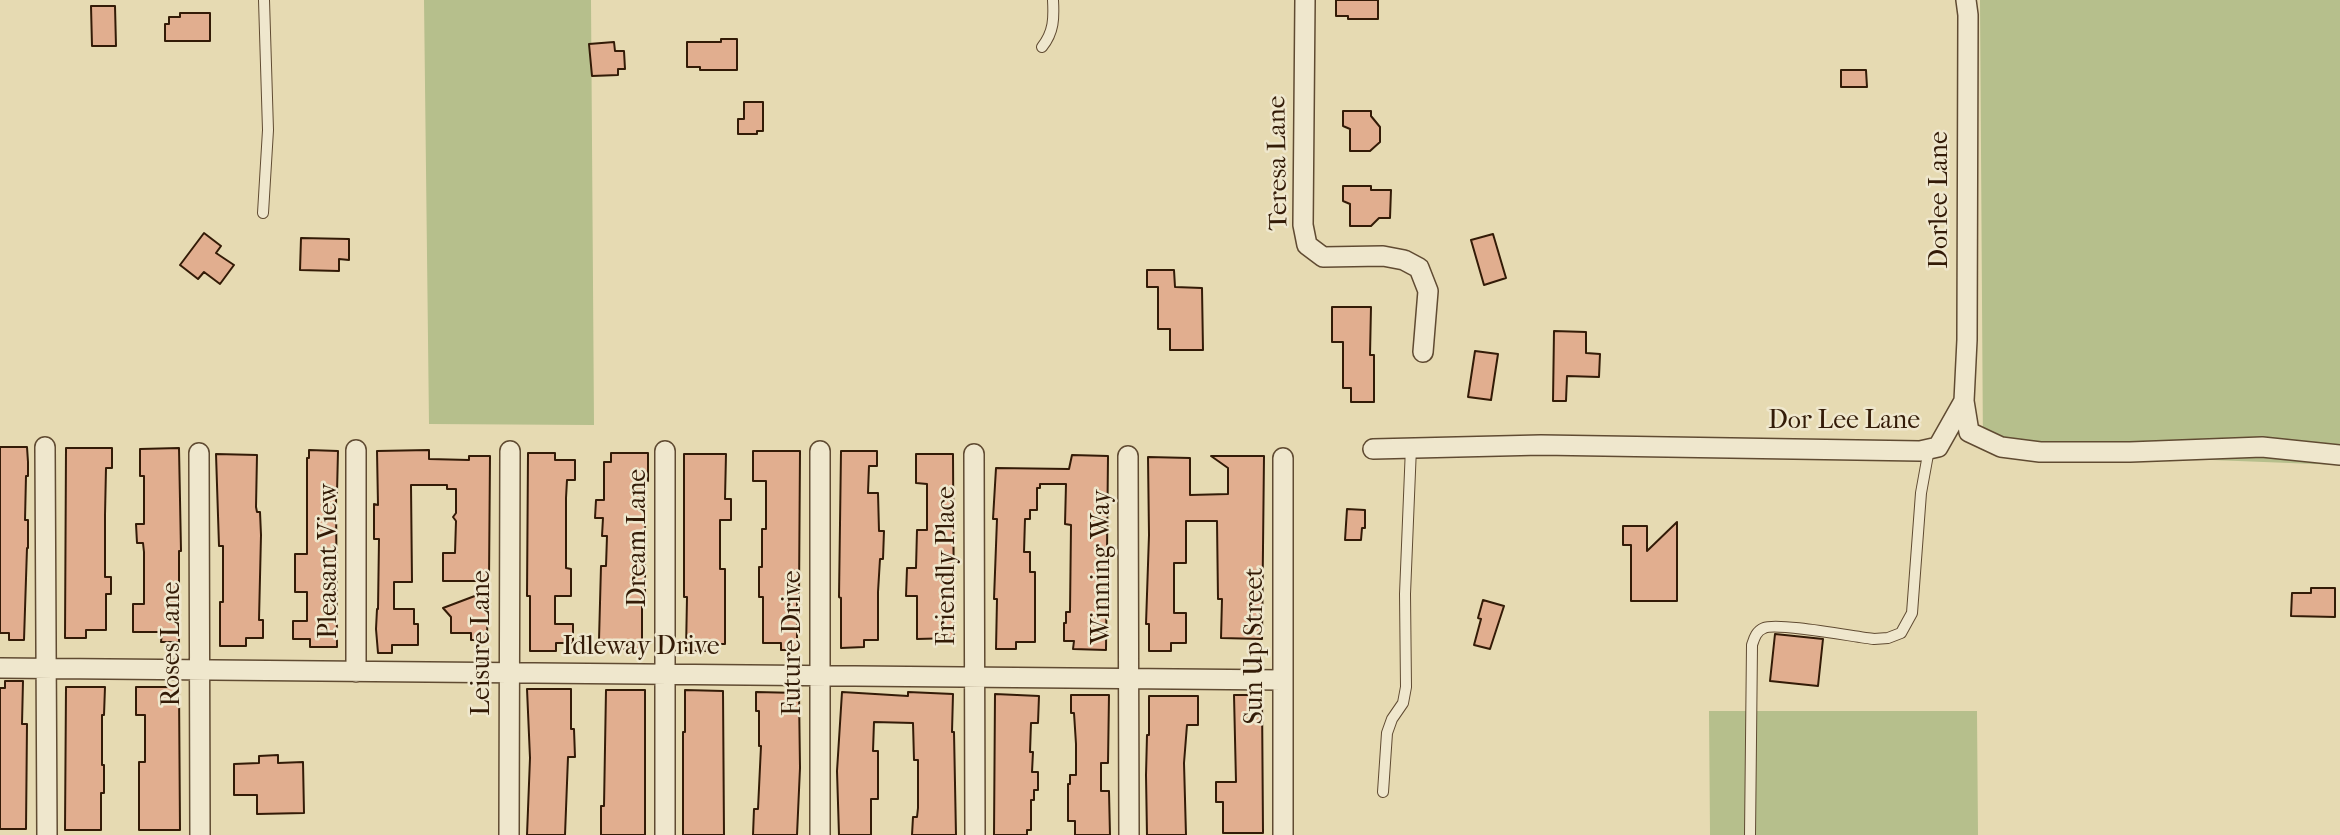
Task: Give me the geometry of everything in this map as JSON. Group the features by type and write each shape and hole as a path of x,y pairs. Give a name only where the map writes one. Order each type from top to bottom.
{"street":[{"name":"Teresa Lane","path":"1305,0 1303,225 1307,245 1323,257 1382,256 1404,260 1419,268 1428,291 1423,352"},
{"name":"Dorlee Lane","path":"1964,401 1967,340 1966,0"},
{"name":"Dor Lee Lane","path":"1373,449 1541,445 1901,451 1930,449 1938,447 1964,401"},
{"path":"1964,401 1969,432 2001,447 2040,452 2130,452 2262,447 2340,455"},
{"path":"45,447 47,835"},
{"name":"Pleasant View","path":"356,450 356,672"},
{"name":"Leisure Lane","path":"509,835 510,451"},
{"name":"Dream Lane","path":"665,451 665,835"},
{"name":"Future Drive","path":"820,451 820,835"},
{"name":"Roses Lane","path":"199,453 200,835"},
{"name":"Friendly Place","path":"974,454 975,835"},
{"name":"Winning Way","path":"1128,456 1129,835"},
{"name":"Sun Up Street","path":"1283,458 1283,835"},
{"name":"Idleway Drive","path":"0,668 1282,680"}],"lane":[{"path":"263,214 268,130 264,0"},
{"path":"1042,47 1055,22 1053,0"},
{"path":"1383,792 1387,733 1392,719 1403,703 1406,687 1405,594 1411,447"},
{"path":"1750,835 1752,646 1755,635 1764,628 1783,627 1874,639 1901,633 1912,614 1921,493 1930,449"}],"green space":[{"path":"424,0 591,0 594,425 429,424"},
{"path":"1980,0 2340,0 2340,465 1983,451"},
{"path":"1709,711 1977,711 1978,835 1710,835"}],"building":[{"path":"1336,0 1378,0 1378,19 1348,19 1348,16 1336,16"},
{"path":"91,6 115,6 116,46 92,46"},
{"path":"180,13 210,13 210,41 165,41 165,24 169,24 169,17 180,17"},
{"path":"721,39 737,39 737,70 700,70 700,67 687,67 687,42 721,42"},
{"path":"614,42 615,51 624,51 625,69 618,69 618,75 592,76 589,44"},
{"path":"1841,70 1866,70 1867,87 1841,87"},
{"path":"744,102 763,102 763,131 757,131 757,134 738,134 738,119 744,119"},
{"path":"1343,111 1371,111 1371,116 1380,127 1380,142 1370,151 1350,151 1350,129 1343,126"},
{"path":"1343,186 1371,186 1371,190 1391,190 1390,218 1379,218 1371,226 1350,226 1350,204 1343,201"},
{"path":"204,233 221,246 216,253 234,265 220,284 204,272 198,279 180,265"},
{"path":"1493,234 1506,278 1484,285 1471,240"},
{"path":"301,238 349,239 349,260 339,259 339,271 300,270"},
{"path":"1147,270 1174,270 1175,287 1202,288 1203,350 1170,350 1170,329 1158,329 1158,287 1147,287"},
{"path":"1332,307 1371,307 1370,355 1374,355 1374,402 1351,402 1351,388 1343,388 1343,342 1332,342"},
{"path":"1554,331 1586,332 1586,353 1600,354 1599,377 1567,376 1566,401 1553,401"},
{"path":"1475,351 1498,354 1491,400 1468,397"},
{"path":"0,447 27,447 25,520 28,520 28,548 24,640 9,640 9,633 0,633"},
{"path":"66,448 112,448 112,468 106,468 105,515 105,577 111,577 111,594 106,594 106,630 86,630 86,638 65,638"},
{"path":"179,448 179,642 161,642 162,632 133,632 133,604 144,604 144,552 143,543 137,543 136,524 144,524 144,476 140,476 140,449"},
{"path":"309,450 338,451 337,647 310,647 310,639 293,639 293,621 307,621 307,592 295,592 295,554 307,554"},
{"path":"429,450 429,459 469,460 469,456 490,456 489,581 443,581 443,553 455,553 456,521 453,517 456,513 456,489 447,489 447,485 411,485 412,582 394,582 394,609 414,609 414,624 418,624 418,645 392,645 392,653 378,653 376,629 379,539 374,539 374,504 378,505 377,451"},
{"path":"753,451 800,451 797,650 781,650 781,643 763,643 763,597 759,597 759,567 762,567 762,529 766,529 766,481 753,481"},
{"path":"841,451 877,451 877,466 869,466 868,493 878,493 879,531 884,531 878,592 878,640 864,640 864,647 841,648"},
{"path":"528,453 555,453 555,460 575,460 575,480 567,480 566,498 566,568 571,569 571,596 555,596 555,624 573,624 573,643 556,643 556,651 530,651 530,596 527,596"},
{"path":"611,453 648,453 648,481 645,481 642,649 622,649 622,640 599,640 601,566 606,566 607,536 602,536 603,518 595,518 596,500 604,500 604,462 611,462"},
{"path":"216,454 257,455 256,507 257,512 260,512 261,535 259,620 263,620 263,638 246,638 246,646 220,646 223,546 219,546"},
{"path":"684,454 726,454 725,499 731,499 731,520 720,520 720,569 725,569 725,644 706,644 706,651 686,651"},
{"path":"916,454 953,454 954,638 917,639 917,596 906,596 907,568 916,568 917,530 927,530 927,484 916,483"},
{"path":"1072,455 1108,456 1106,650 1073,649 1074,641 1064,641 1066,612 1070,612 1071,525 1065,524 1066,484 1040,484 1040,488 1037,488 1037,510 1030,510 1030,519 1025,519 1024,552 1030,552 1030,572 1035,572 1035,642 1016,642 1016,649 996,649 997,599 994,599 997,519 993,519 996,468 1069,469"},
{"path":"1211,456 1264,456 1262,639 1221,638 1222,599 1218,599 1217,521 1186,521 1186,563 1174,563 1174,613 1186,613 1186,643 1171,643 1171,651 1149,651 1149,624 1146,624 1148,457 1190,458 1190,495 1228,494 1228,468"},
{"path":"1347,509 1365,510 1365,528 1362,528 1361,540 1345,540"},
{"path":"1677,522 1677,601 1631,601 1631,545 1623,545 1623,526 1647,526 1647,551"},
{"path":"2311,588 2335,588 2335,617 2291,616 2292,593 2311,593"},
{"path":"488,591 487,640 471,640 471,633 451,633 451,617 443,608"},
{"path":"1483,600 1504,606 1490,649 1474,645"},
{"path":"1775,634 1823,639 1818,686 1770,681"},
{"path":"5,681 23,681 22,724 27,724 26,829 0,829 0,688 5,688"},
{"path":"66,687 105,687 102,715 104,793 101,793 101,830 65,830"},
{"path":"136,687 179,687 180,830 139,830 139,762 145,762 145,715 136,715"},
{"path":"527,689 571,689 571,729 574,729 575,757 568,757 565,835 527,835 530,758"},
{"path":"606,690 645,690 645,835 601,835"},
{"path":"685,690 723,691 724,835 683,835"},
{"path":"756,692 799,693 797,835 753,835 754,809 758,809 761,746"},
{"path":"842,692 908,696 908,692 953,694 956,835 912,835 913,817 917,817 918,808 918,760 914,760 913,723 874,722 873,751 878,751 878,799 871,799 871,835 839,835 837,771"},
{"path":"995,694 1039,696 1038,723 1031,723 1030,752 1033,752 1032,772 1038,772 1038,790 1034,790 1034,800 1031,800 1031,830 1027,830 1027,835 994,835"},
{"path":"1071,695 1109,695 1108,763 1101,763 1101,791 1109,791 1110,835 1075,835 1075,821 1068,821 1068,784 1070,775 1076,775"},
{"path":"1234,695 1262,695 1263,833 1223,833 1223,802 1216,802 1216,782 1236,782"},
{"path":"1149,696 1198,696 1198,725 1187,725 1184,763 1186,835 1147,835"},
{"path":"278,755 278,763 303,762 304,813 257,814 257,795 234,795 234,764 259,763 259,756"}]}
